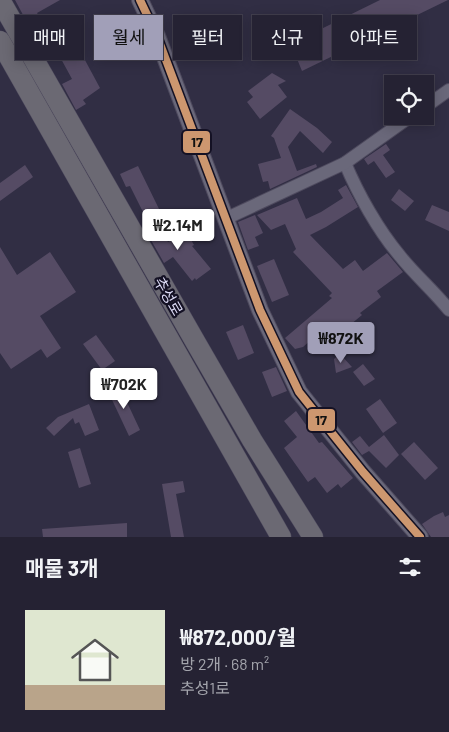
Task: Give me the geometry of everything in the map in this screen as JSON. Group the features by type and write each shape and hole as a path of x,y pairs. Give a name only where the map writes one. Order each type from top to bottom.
{"main road":[{"name":"추성로","path":"0,0 238,416 313,537"},
{"name":"추성로","path":"0,41 280,537"}],"street":[{"path":"140,0 157,36 260,310 299,392 363,472 420,537"},
{"path":"434,101 449,90"},
{"path":"225,219 345,164 399,125"},
{"path":"345,164 353,182 385,237 449,310"}],"building":[{"path":"15,0 60,0 37,13 38,15 23,15"},
{"path":"380,0 448,0 417,15 350,15"},
{"path":"332,24 332,56 302,71 298,60 322,60 322,29"},
{"path":"84,58 100,88 83,100 86,104 76,110 62,84 72,79 62,60 84,60"},
{"path":"272,73 286,81 278,85 287,97 260,119 247,102 253,97 248,91"},
{"path":"290,109 317,128 332,142 323,153 300,131 288,147 297,171 316,164 317,167 270,189 268,181 263,182 258,164 281,158 274,138 271,136"},
{"path":"386,144 390,150 383,155 395,172 386,178 374,161 368,165 364,159"},
{"path":"25,165 33,177 0,201 0,183"},
{"path":"138,166 160,211 146,218 130,186 126,187 120,174"},
{"path":"346,185 358,207 310,235 343,269 355,260 363,271 387,253 403,272 377,291 381,297 360,313 362,315 339,334 330,323 303,347 295,349 285,338 332,298 329,296 332,293 293,252 296,249 285,224 271,230 257,215 297,198 306,219 343,198 338,190"},
{"path":"399,189 414,201 405,211 391,200"},
{"path":"432,205 449,212 449,231 425,220"},
{"path":"255,215 263,233 255,237 259,246 248,250 238,222"},
{"path":"155,219 168,242 186,231 194,245 192,246 211,269 192,281 173,257 164,263 143,226"},
{"path":"0,247 17,275 50,252 76,292 40,316 61,348 47,358 41,349 11,369 0,353"},
{"path":"274,259 289,295 272,302 257,266"},
{"path":"243,325 254,353 238,360 226,332"},
{"path":"96,335 115,361 102,370 83,344"},
{"path":"340,354 352,367 336,373 334,359"},
{"path":"363,364 375,379 364,386 353,372"},
{"path":"276,367 287,391 272,397 262,372"},
{"path":"118,383 140,430 129,436 107,389"},
{"path":"380,399 397,423 383,433 366,409"},
{"path":"89,404 99,430 85,436 79,422 75,424 73,418 54,436 46,428 58,417"},
{"path":"296,411 319,443 322,442 353,478 341,488 338,484 327,493 315,477 308,482 284,448 297,437 284,421"},
{"path":"384,435 399,455 386,468 369,451 362,455 352,442 360,436 369,447"},
{"path":"414,442 438,468 425,480 401,454"},
{"path":"80,448 91,484 79,488 68,452"},
{"path":"183,481 185,492 176,494 184,537 171,537 162,484"},
{"path":"443,512 445,517 449,515 449,537 431,537 422,524"},
{"path":"127,523 127,537 43,537 42,529"}],"transit line":[{"name":"17","path":"140,0 157,36 260,310 299,392 363,472 420,537"}]}
